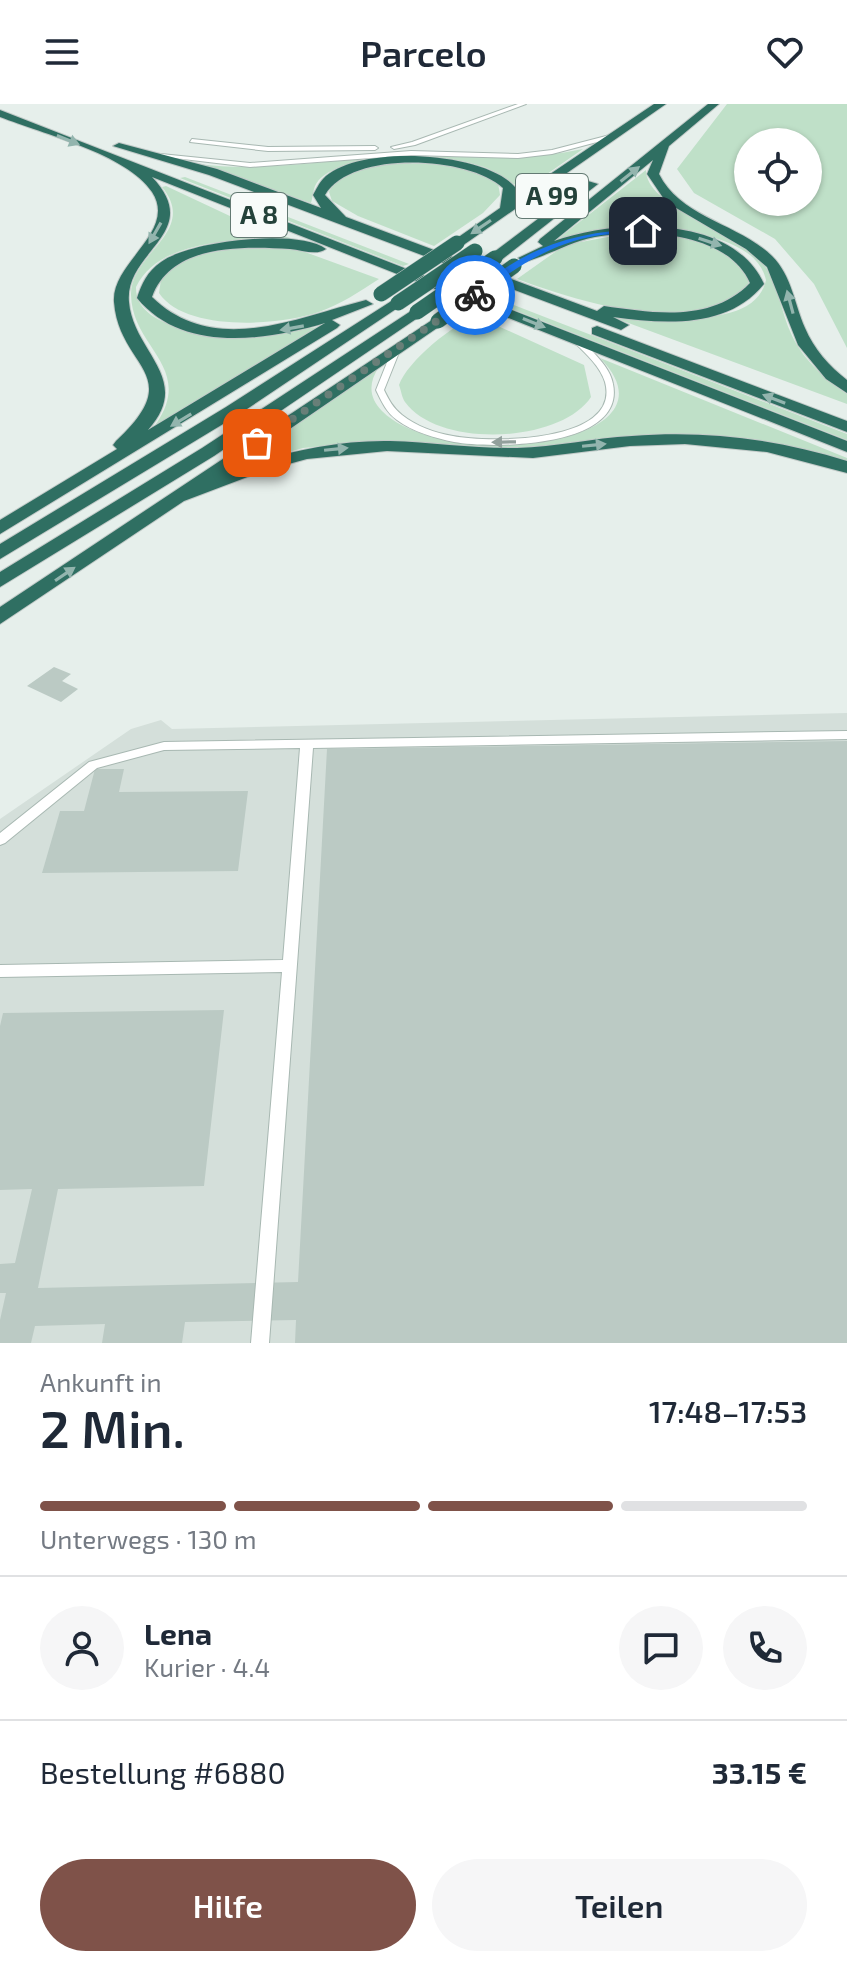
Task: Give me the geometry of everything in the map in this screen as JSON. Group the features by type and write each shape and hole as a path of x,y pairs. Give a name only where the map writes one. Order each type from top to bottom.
{"highway":[{"name":"A 8","path":"9,104 847,427"},
{"path":"0,528 366,304 661,104"},
{"name":"A 99","path":"544,201 671,104"},
{"path":"0,617 438,321 520,262 660,141 714,104"},
{"name":"A 8","path":"0,113 847,447"},
{"path":"660,141 653,174 656,186 679,205 743,239 765,256 781,274 796,325 811,353 847,388"},
{"name":"A 99","path":"0,581 208,452 417,312 660,141"},
{"path":"119,146 160,156 348,223 847,411"},
{"path":"348,223 323,203 320,188 343,171 393,161 456,163 498,177 509,187 510,197 505,211"},
{"path":"41,505 50,493 102,461 135,435 152,412 160,387 153,365 124,317 121,299 129,272 159,231 163,216 163,202 136,167"},
{"path":"520,262 598,233 660,232 692,237 732,251 755,270 757,284 748,297 723,309 685,316 629,315 565,304"},
{"path":"366,304 324,321 289,329 222,332 169,320 151,308 144,298 145,283 158,268 206,249 239,244 305,246 383,264"},
{"path":"0,553 232,411 481,247"},
{"path":"182,496 277,458 334,449 385,446 491,454 535,453 634,441 724,440 777,447 847,467"}],"lane":[{"path":"192,141 278,149 402,147 523,104"},
{"path":"160,156 250,165 411,153 518,156 552,152 610,137"},
{"path":"396,350 380,390 391,410 406,422 455,440 528,442 577,429 603,411 611,389 607,377 578,341"},
{"path":"0,840 93,765 164,746 847,735"},
{"path":"260,1343 307,743"},
{"path":"0,971 289,966"}],"shaded area":[{"path":"847,713 847,1343 0,1343 0,819 131,729 161,720 172,729"}],"green space":[{"path":"727,104 847,104 847,348 814,284 775,239 734,216 822,216 822,128 734,128 734,216 694,193 677,169"},
{"path":"583,149 527,188 484,167 448,159 408,157 514,157"},
{"path":"394,158 336,169 319,180 311,203 198,164 249,167"},
{"path":"400,163 450,165 473,170 498,183 500,195 483,213 434,246 358,216 332,201 329,192 342,177 360,169"},
{"path":"646,170 649,183 659,195 690,217 742,246 762,262 773,280 786,321 800,350 847,394 847,404 615,318 723,314 743,308 758,297 766,280 755,260 734,245 706,236 641,229 559,238"},
{"path":"185,177 409,264 403,266 180,178"},
{"path":"166,186 260,230 306,242 262,240 212,243 166,257 148,270 136,287 140,302 150,314 184,329 225,334 266,335 320,327 159,426 156,424 166,404 169,387 165,372 141,330 131,295 141,267 168,230 173,217 171,203 162,187"},
{"path":"629,233 681,237 713,247 739,267 749,282 731,301 706,312 674,315 604,305 517,279 565,245"},
{"path":"241,247 294,248 379,279 319,312 258,322 211,320 189,314 172,306 159,293 162,273 194,256"},
{"path":"493,297 847,434 847,440 489,300"},
{"path":"478,317 584,365 591,397 576,412 554,424 528,431 471,433 444,428 422,417 403,398 399,385 404,376 421,355 445,335"},
{"path":"600,358 847,458 847,462 663,435 519,448 365,442 303,448 229,469 379,367 372,385 374,401 382,411 412,430 454,441 501,445 547,441 586,430 612,413 618,388"}],"building":[{"path":"54,667 71,674 62,681 78,689 61,702 27,686"},
{"path":"847,741 847,1343 295,1343 296,1320 185,1322 182,1343 102,1343 105,1324 35,1326 31,1343 0,1343 0,1320 6,1293 0,1293 0,1264 15,1263 32,1189 0,1190 0,1026 3,1013 224,1010 204,1186 58,1189 38,1288 298,1282 327,749"},
{"path":"95,769 124,769 119,792 248,791 238,871 42,873 60,811 84,811"}],"way so far":[{"path":"257,443 475,295"}],"route":[{"path":"475,295 525,258 571,240 598,233 643,231"}]}
